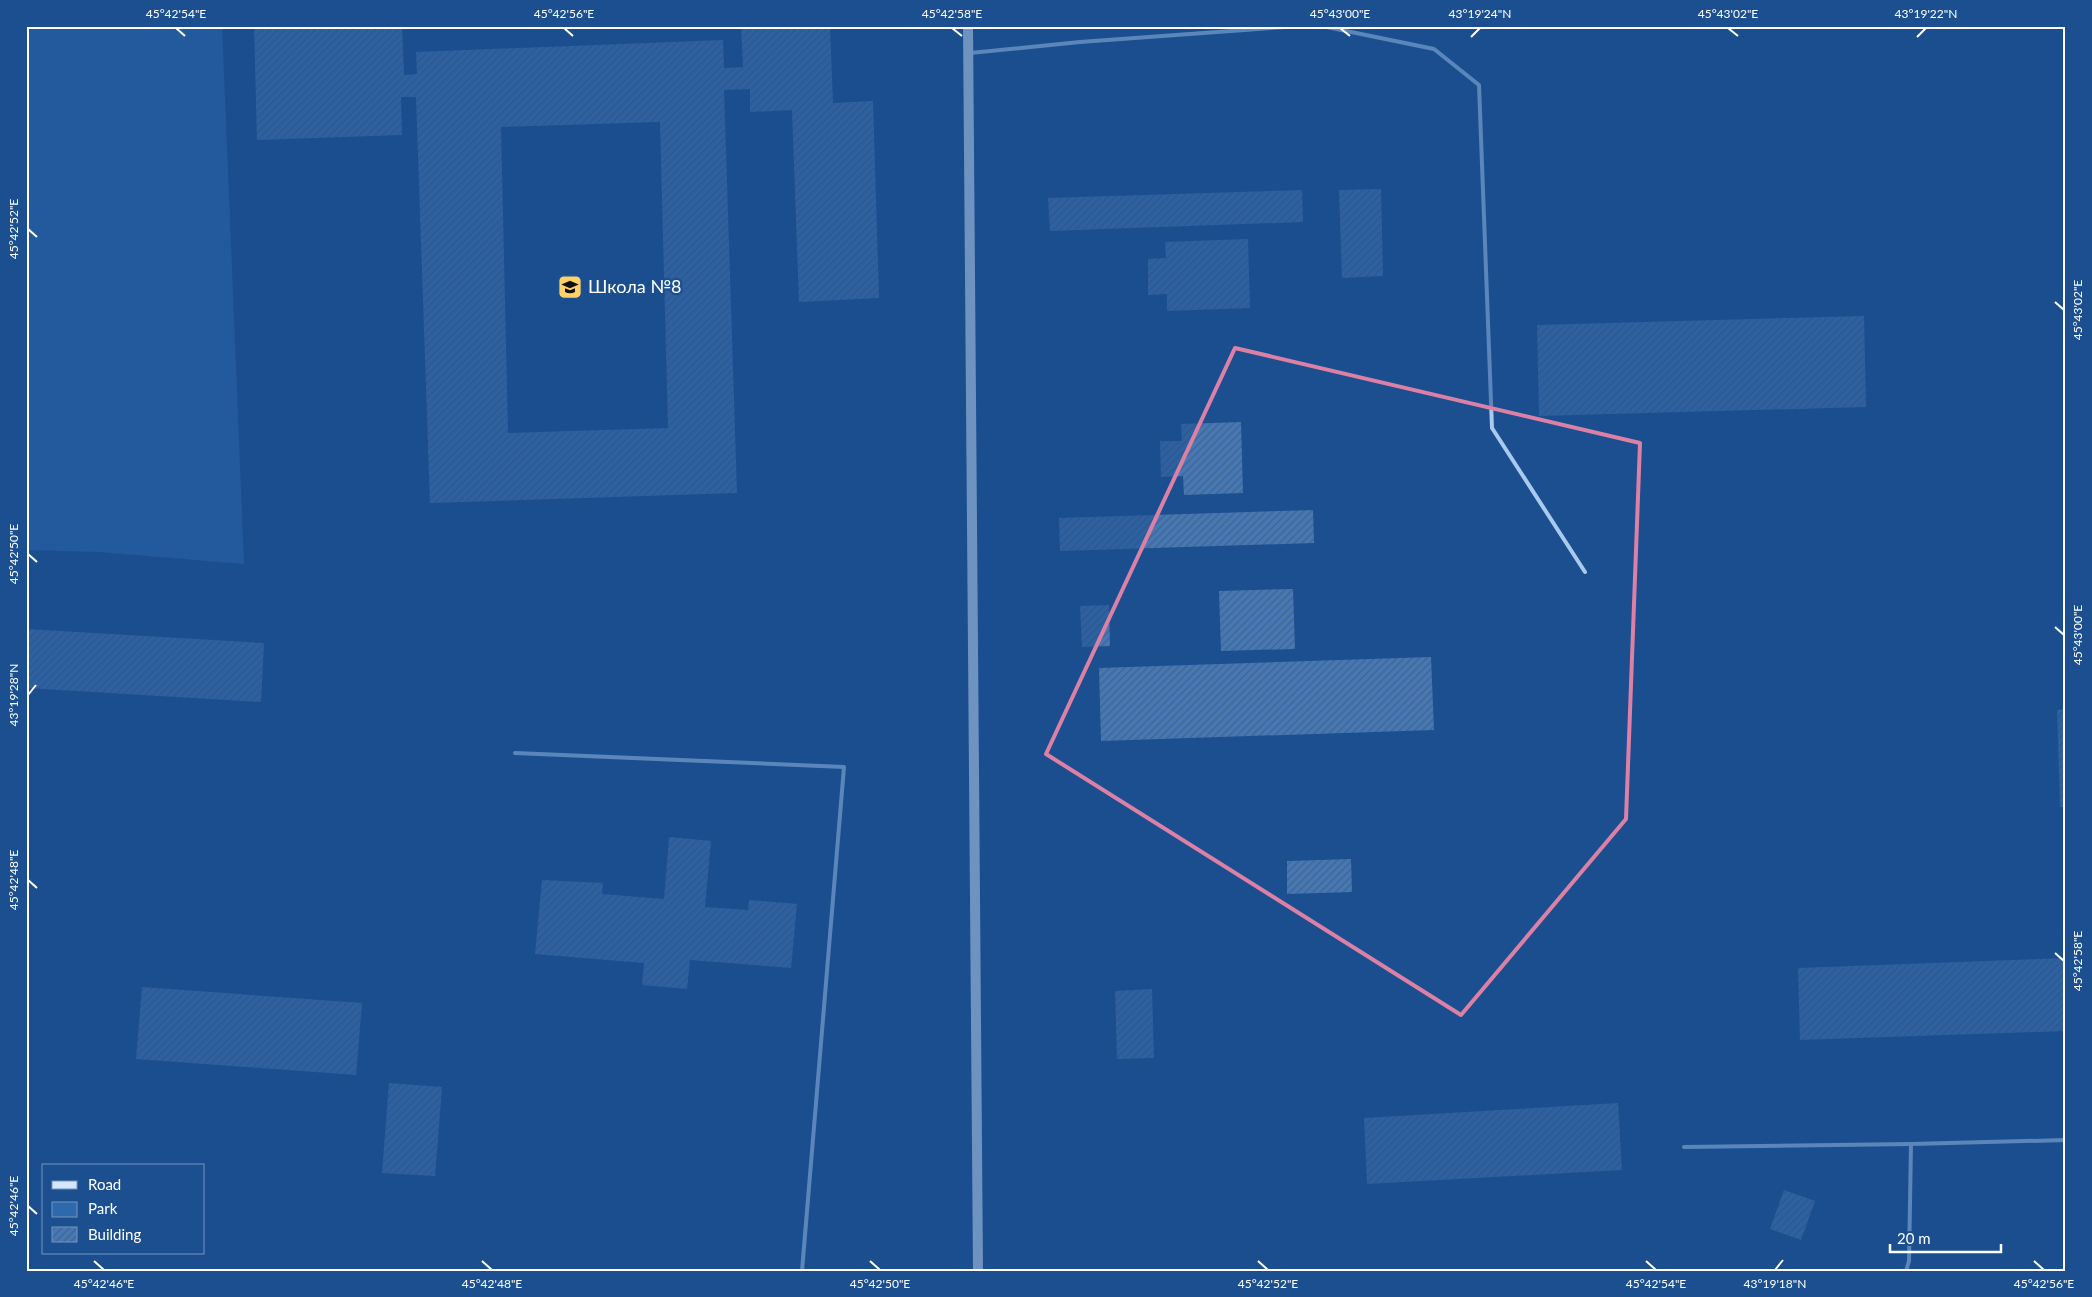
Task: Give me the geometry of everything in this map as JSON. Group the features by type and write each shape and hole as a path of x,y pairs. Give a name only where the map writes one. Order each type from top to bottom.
{"street":[{"path":"968,26 978,1271"}],"lane":[{"path":"968,53 1080,42 1299,26"},
{"path":"1322,26 1434,49 1479,85 1492,428 1585,572"},
{"path":"515,753 844,767 802,1271"},
{"path":"1684,1147 2066,1140"},
{"path":"1906,1271 1909,1261 1911,1144"}],"highlighted area":[{"path":"1235,348 1640,443 1626,819 1461,1015 1046,754"}],"green space":[{"path":"26,26 222,26 244,564 100,552 26,550"}],"building":[{"path":"254,26 402,26 404,75 417,74 416,52 723,40 724,68 743,67 741,26 830,26 833,103 873,101 879,298 799,302 792,110 750,112 750,89 724,90 737,493 430,503 416,97 401,97 402,135 257,140","holes":["660,122 668,428 508,433 501,127"]},
{"path":"1381,189 1383,276 1342,278 1339,190"},
{"path":"1302,190 1303,222 1050,231 1048,198"},
{"path":"1248,239 1250,308 1167,311 1167,294 1148,295 1148,259 1166,258 1165,242"},
{"path":"1864,316 1866,407 1539,416 1537,325"},
{"path":"1241,422 1243,493 1184,495 1183,476 1161,477 1160,441 1182,441 1181,424"},
{"path":"1313,510 1314,543 1060,551 1059,518"},
{"path":"1293,589 1295,649 1221,651 1219,591"},
{"path":"1109,605 1110,646 1082,647 1080,606"},
{"path":"26,629 264,643 261,702 26,688"},
{"path":"1431,657 1434,730 1101,741 1099,668"},
{"path":"2066,709 2066,807 2060,807 2057,710"},
{"path":"669,837 711,841 705,907 748,910 749,900 797,904 791,968 690,960 687,989 642,985 644,963 535,954 542,880 603,883 602,894 664,899"},
{"path":"1351,859 1352,892 1287,894 1287,861"},
{"path":"2066,958 2066,1031 1800,1040 1798,968"},
{"path":"142,987 362,1003 356,1075 136,1059"},
{"path":"1152,989 1154,1058 1117,1059 1115,991"},
{"path":"389,1083 442,1087 435,1176 382,1173"},
{"path":"1618,1103 1622,1170 1367,1184 1364,1118"},
{"path":"1784,1190 1815,1201 1801,1240 1770,1229"}],"place":[{"name":"Школа №8","path":"570,287"}]}
